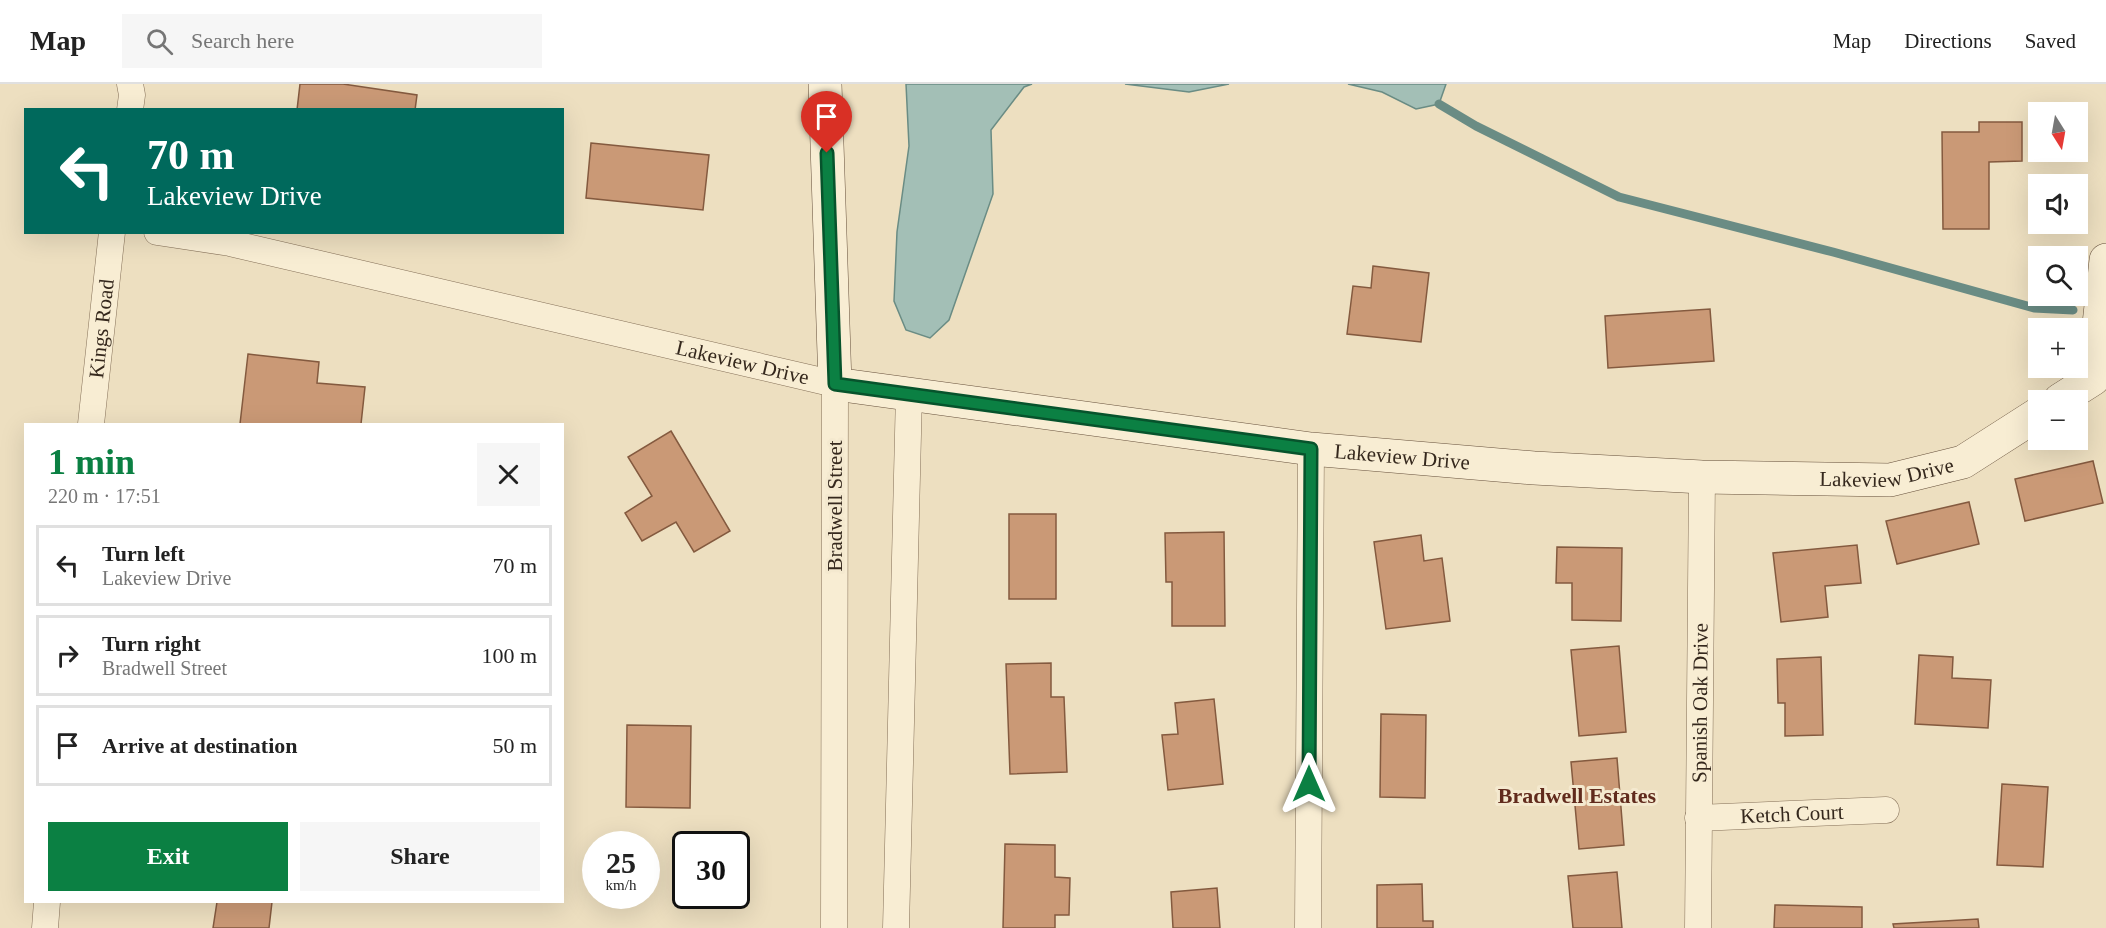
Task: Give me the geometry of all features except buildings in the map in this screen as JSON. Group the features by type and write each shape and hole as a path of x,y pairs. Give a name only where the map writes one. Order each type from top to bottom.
{"street":[{"path":"130,84 132,95 130,108"},
{"name":"Bradwell Street","path":"825,84 835,384 834,928"},
{"name":"Kings Road","path":"91,423 112,234"},
{"name":"Lakeview Drive","path":"170,234 230,243 835,384 909,393 1010,410 1311,449 1534,468 1702,477 1890,480 1963,462 2028,420"},
{"path":"2076,390 2093,380 2106,260"},
{"path":"896,928 909,393"},
{"path":"1308,928 1311,449"},
{"name":"Spanish Oak Drive","path":"1698,928 1702,477"},
{"name":"Ketch Court","path":"1698,818 1886,810"},
{"path":"45,928 47,903"}],"water":[{"path":"906,84 1032,84 1024,87 991,130 993,194 949,320 930,338 906,330 894,301 897,232 909,146"},
{"path":"1125,84 1229,84 1189,92"},
{"path":"1348,84 1446,84 1439,104 1416,109 1382,92"}],"waterway":[{"path":"1439,104 1476,126 1619,197 1833,252 2034,308 2073,310"}],"district":[{"name":"Bradwell Estates","path":"1577,795"}],"route":[{"path":"827,153 835,384 909,393 1010,410 1311,449 1309,784"}]}
